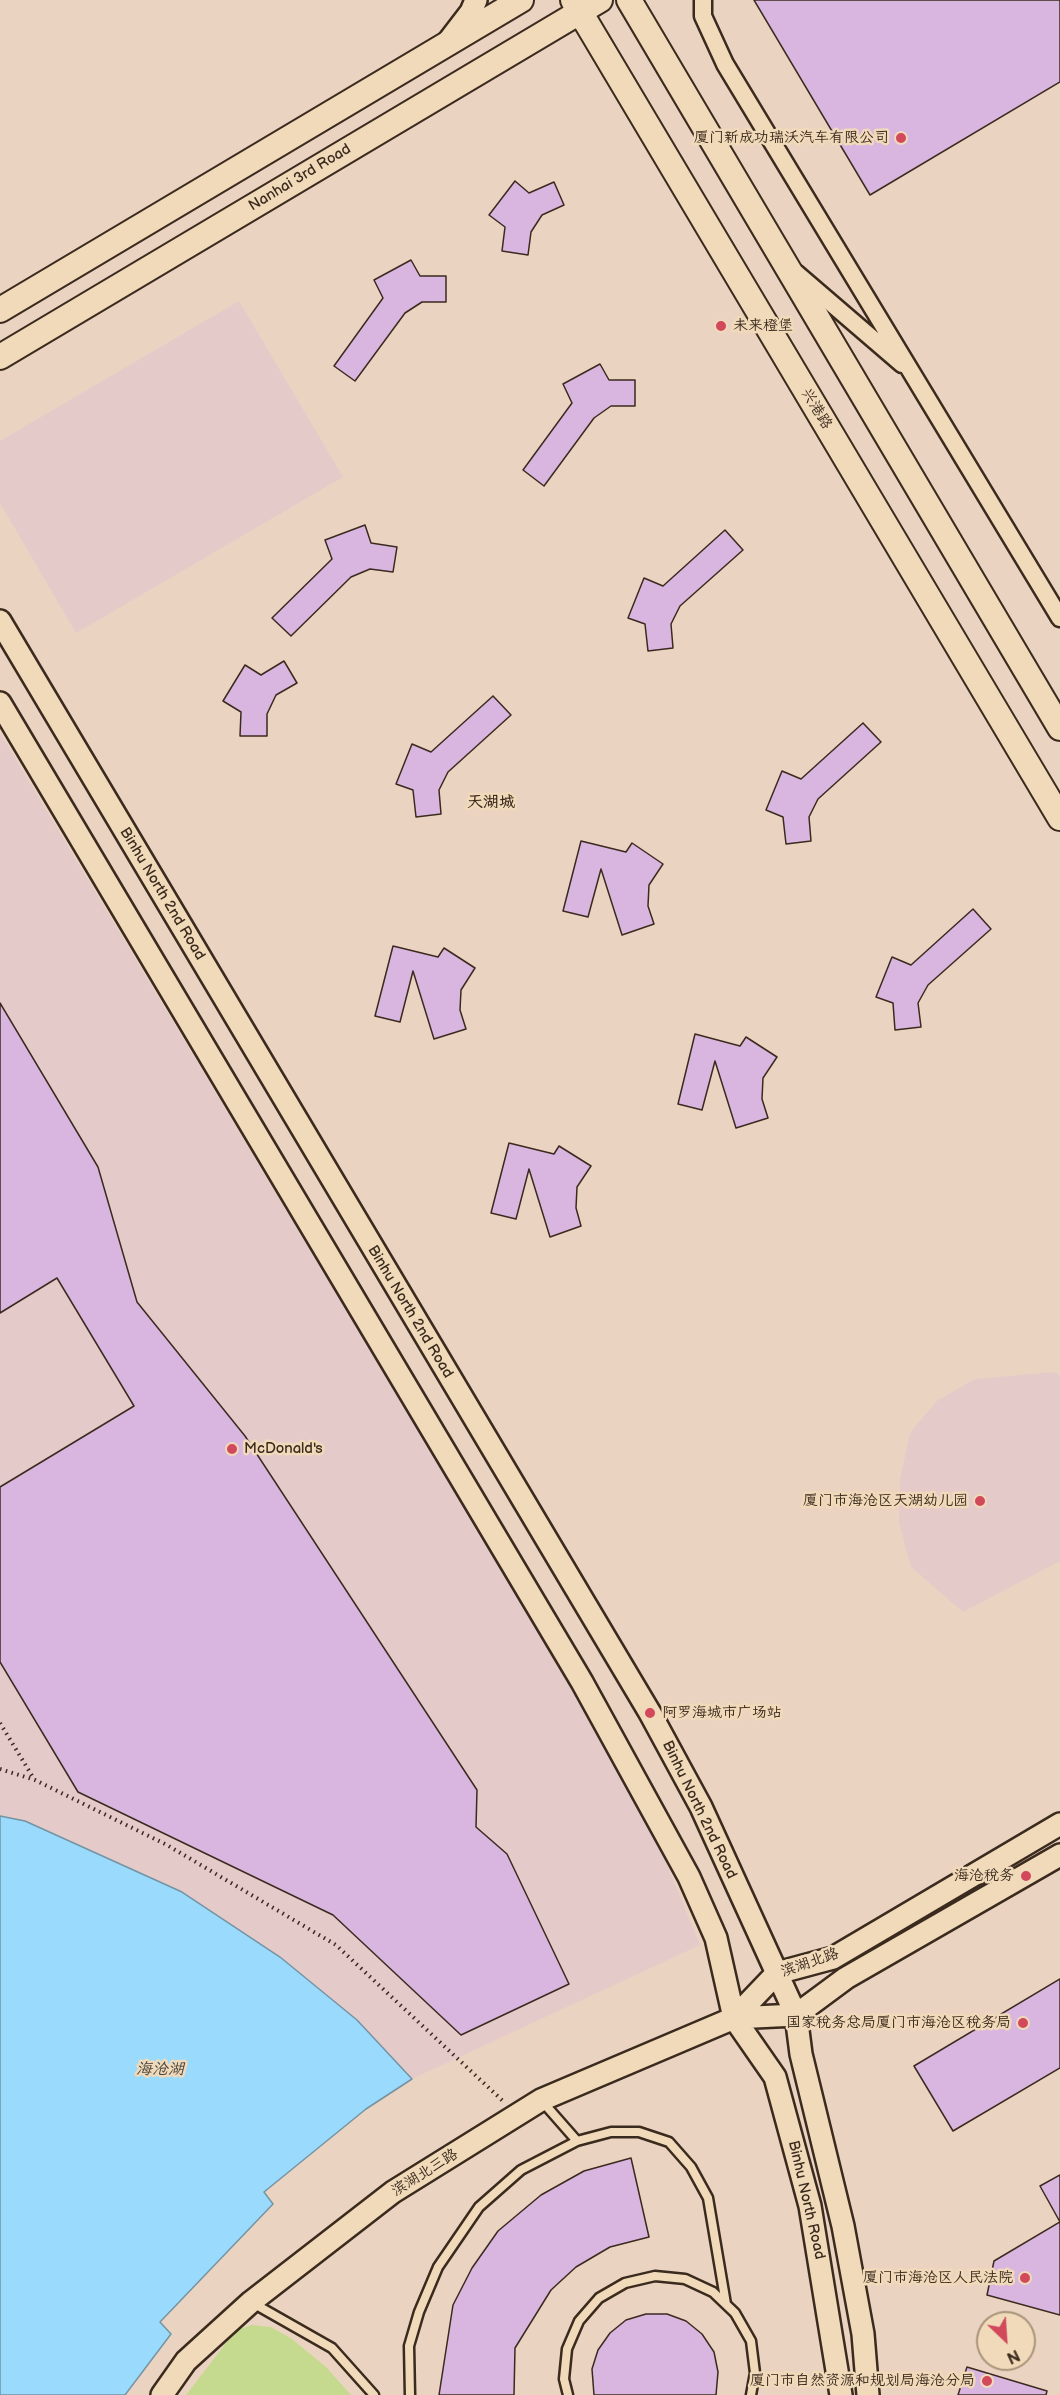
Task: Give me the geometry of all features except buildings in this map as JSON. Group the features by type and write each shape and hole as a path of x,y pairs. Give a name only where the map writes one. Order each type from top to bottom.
{"main road":[{"path":"0,310 521,0"},
{"path":"629,0 1060,728"},
{"name":"Nanhai 3rd Road","path":"0,357 584,4"},
{"name":"兴港路","path":"584,4 1060,818"}],"street":[{"path":"447,45 471,12 476,0"},
{"path":"703,0 703,16 726,64 1060,618"},
{"path":"789,267 914,374"},
{"name":"Binhu North 2nd Road","path":"0,621 650,1713 701,1807 796,2015"},
{"path":"0,702 582,1682 689,1877 716,1938 734,2018 796,2015"},
{"name":"滨湖北路","path":"734,2018 777,1973 833,1958 1060,1824"},
{"name":"滨湖北路","path":"796,2015 846,1978 1060,1855"},
{"name":"Binhu North Road","path":"796,2015 801,2054 845,2237 863,2334 868,2395"},
{"name":"滨湖北三路","path":"162,2395 186,2361 250,2302 393,2192 541,2100 734,2018"},
{"name":"Binhu North Road","path":"734,2018 775,2077 810,2206 841,2395"}],"lane":[{"path":"541,2100 577,2141"},
{"path":"410,2395 409,2346 419,2312 438,2267 479,2207 521,2170 577,2141 611,2132 639,2132 669,2142 691,2167 708,2198 726,2304"},
{"path":"568,2395 564,2379 567,2349 579,2321 599,2298 625,2283 655,2276 685,2279 713,2292 735,2313 751,2341 755,2373 751,2395"},
{"path":"250,2302 332,2348 374,2395"}],"path":[{"path":"0,1723 35,1780"},
{"path":"0,1769 35,1780 167,1845 336,1945 518,2114"}],"shaded area":[{"path":"239,301 343,477 76,633 0,503 0,441"},
{"path":"0,733 641,1802 700,1945 412,2079 357,2020 280,1957 182,1892 25,1821 0,1816"},
{"name":"厦门市海沧区天湖幼儿园","path":"1055,1372 1060,1376 1060,1561 963,1612 911,1567 899,1523 900,1480 910,1433 937,1401 975,1379"}],"green space":[{"path":"252,2325 271,2327 292,2339 326,2367 351,2395 186,2395 236,2330"}],"water":[{"name":"海沧湖","path":"0,1816 25,1821 182,1892 280,1957 357,2020 412,2079 366,2109 264,2192 273,2204 160,2322 171,2334 125,2395 0,2395"}],"place":[{"name":"厦门新成功瑞沃汽车有限公司","path":"901,138"},
{"name":"未来橙堡","path":"721,326"},
{"name":"McDonald's","path":"232,1449"},
{"name":"厦门市海沧区天湖幼儿园","path":"980,1501"},
{"name":"阿罗海城市广场站","path":"650,1713"},
{"name":"海沧税务","path":"1026,1876"},
{"name":"国家税务总局厦门市海沧区税务局","path":"1023,2023"},
{"name":"厦门市海沧区人民法院","path":"1025,2278"},
{"name":"厦门市自然资源和规划局海沧分局","path":"987,2381"}],"district":[{"name":"天湖城","path":"491,803"}]}
